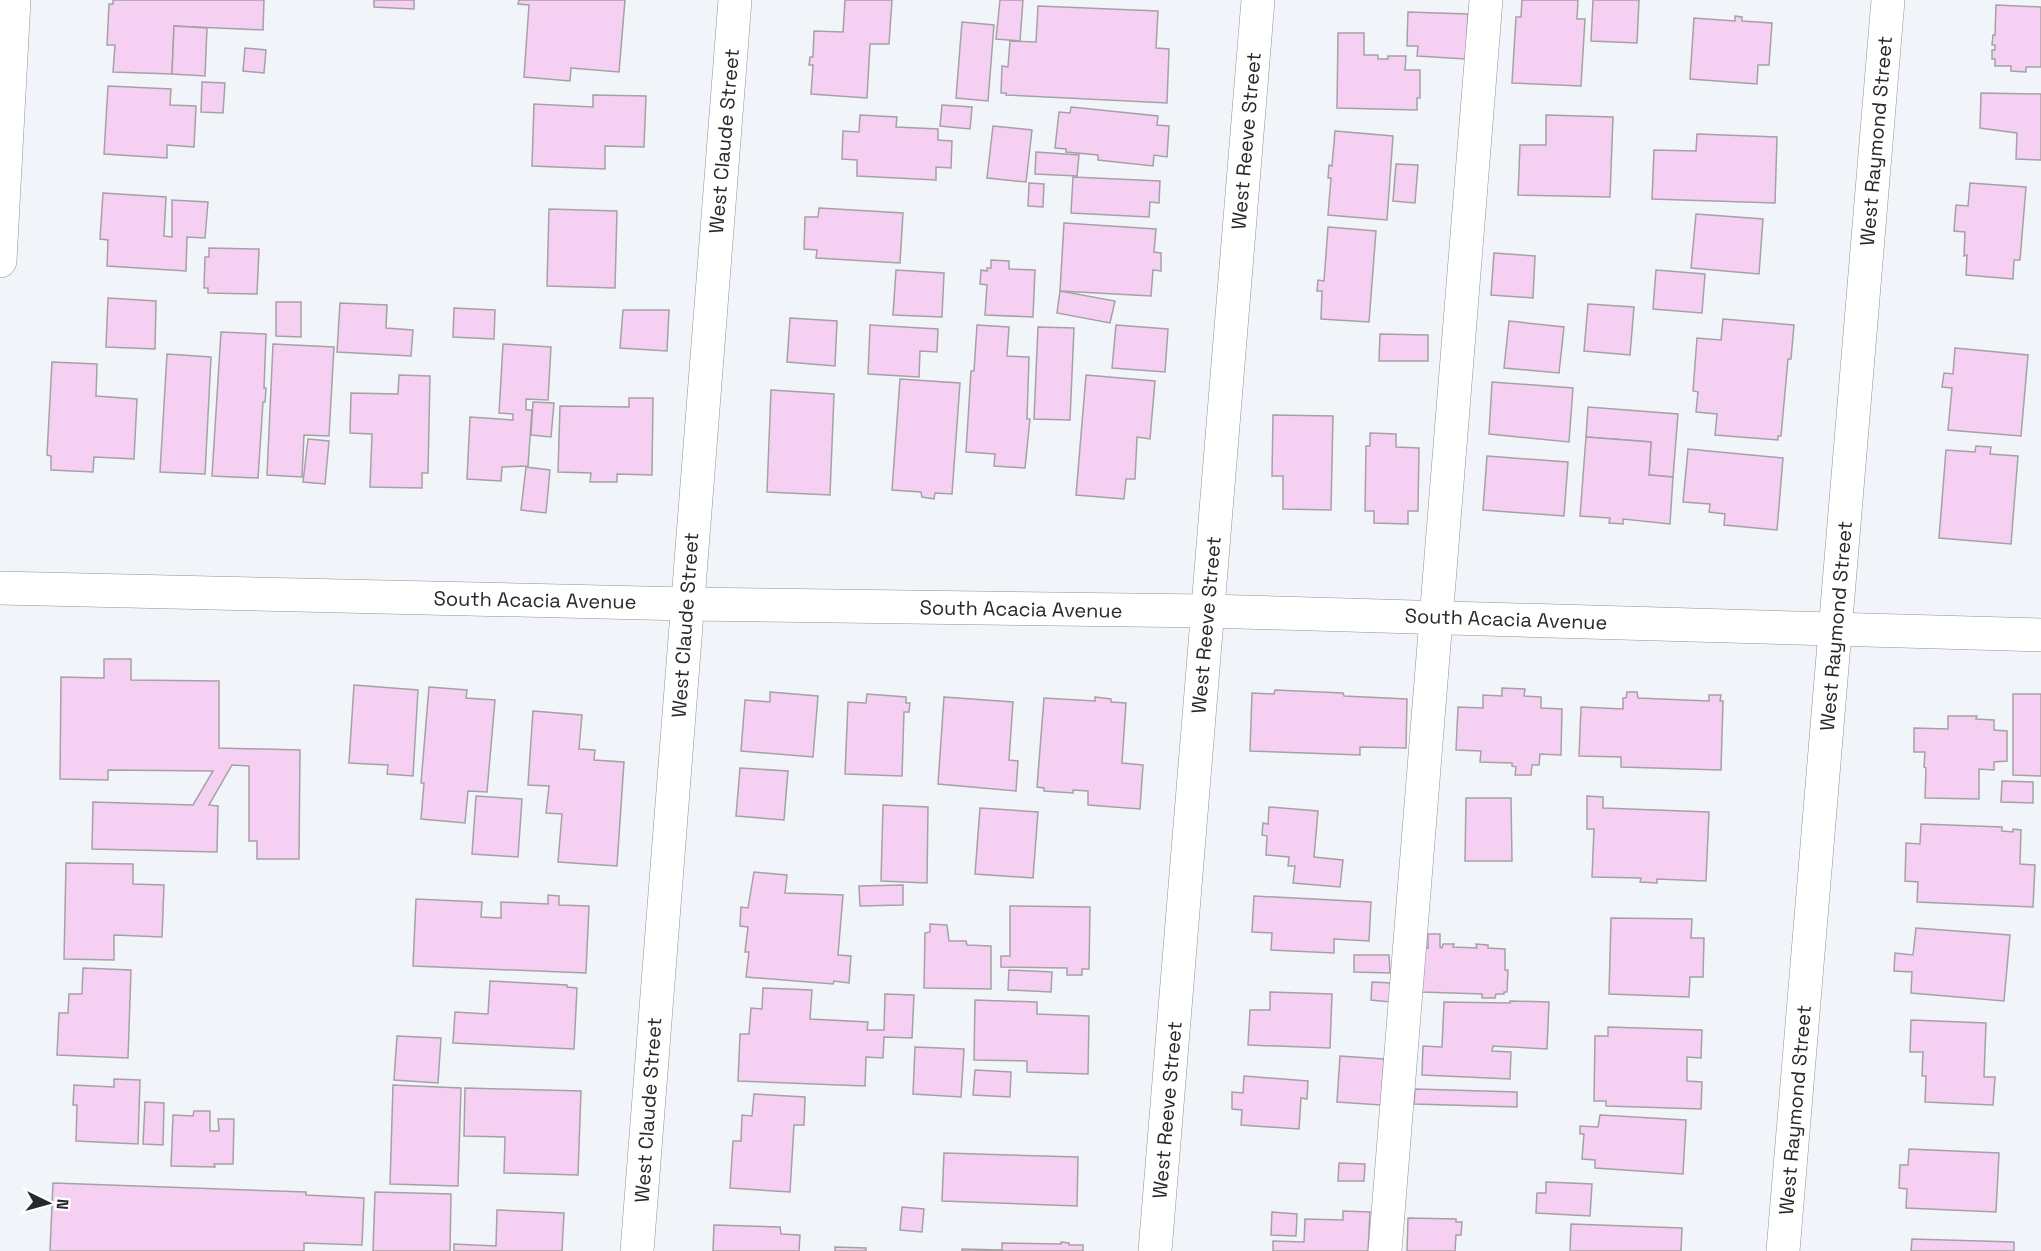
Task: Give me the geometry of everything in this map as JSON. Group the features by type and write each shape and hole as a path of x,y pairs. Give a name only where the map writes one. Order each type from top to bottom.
{"street":[{"path":"0,261 14,0"},
{"name":"West Claude Street","path":"637,1251 735,0"},
{"name":"West Reeve Street","path":"1155,1251 1258,0"},
{"path":"1385,1251 1486,0"},
{"name":"West Raymond Street","path":"1783,1251 1888,0"},
{"name":"South Acacia Avenue","path":"0,588 687,604 1207,611 2041,635"}],"building":[{"path":"113,0 264,0 263,30 174,26 172,74 113,72 115,45 107,45 109,4 113,4"},
{"path":"374,0 414,0 414,9 374,7"},
{"path":"519,0 625,0 619,72 571,68 570,81 524,77 529,5 518,4"},
{"path":"845,0 892,0 889,44 870,44 867,98 811,94 813,65 809,65 810,57 813,57 814,31 843,32"},
{"path":"1000,0 1023,0 1020,41 996,39"},
{"path":"1522,0 1578,0 1577,19 1585,19 1581,86 1512,83 1516,17 1521,17"},
{"path":"1593,0 1639,0 1637,43 1591,41"},
{"path":"1996,5 2041,7 2041,67 2026,67 2026,72 2011,71 2011,66 1995,66 1992,50 1995,50 1995,45 1992,45 1993,35 1995,35"},
{"path":"1038,6 1158,11 1156,48 1169,49 1167,103 1001,93 1002,66 1008,67 1010,41 1036,42"},
{"path":"1408,12 1468,14 1466,59 1417,56 1418,46 1407,46"},
{"path":"1735,16 1742,17 1742,21 1772,23 1769,65 1758,65 1757,84 1690,79 1694,18 1735,21"},
{"path":"962,22 994,25 988,101 956,98"},
{"path":"174,26 207,28 205,76 172,74"},
{"path":"1338,33 1364,33 1364,55 1378,55 1378,59 1388,59 1388,56 1406,56 1405,70 1420,70 1420,98 1417,98 1417,110 1337,108"},
{"path":"245,48 266,50 264,73 243,71"},
{"path":"202,82 225,83 223,113 201,112"},
{"path":"108,86 171,89 170,105 196,106 194,147 167,145 167,158 104,154"},
{"path":"1981,93 2041,94 2041,160 2016,159 2017,133 1980,128"},
{"path":"593,95 646,96 644,147 605,146 605,169 532,166 534,104 593,107"},
{"path":"942,105 972,107 970,129 940,126"},
{"path":"1071,107 1158,116 1157,125 1169,126 1167,157 1154,155 1153,166 1098,160 1098,155 1066,152 1066,149 1055,148 1059,112 1070,113"},
{"path":"860,115 897,117 896,127 938,129 938,140 952,141 951,168 936,167 936,180 857,176 857,160 842,159 843,131 859,132"},
{"path":"1546,115 1613,117 1610,197 1518,195 1520,145 1546,145"},
{"path":"993,126 1032,130 1026,182 987,178"},
{"path":"1335,131 1393,136 1387,220 1328,215 1331,178 1328,178 1329,165 1332,166"},
{"path":"1697,134 1777,137 1775,203 1652,199 1654,150 1696,151"},
{"path":"1036,152 1079,155 1077,176 1035,174"},
{"path":"1396,164 1418,165 1415,203 1393,201"},
{"path":"1073,177 1160,181 1159,203 1150,202 1149,217 1071,213"},
{"path":"1029,183 1044,184 1043,207 1028,206"},
{"path":"1970,183 2026,187 2020,260 2014,260 2013,279 1966,275 1965,232 1954,231 1956,205 1968,206"},
{"path":"103,193 166,197 164,236 172,237 172,200 208,202 205,238 187,237 186,271 107,266 108,240 100,239"},
{"path":"819,208 903,213 900,263 816,258 817,250 804,249 805,217 818,217"},
{"path":"549,209 617,211 615,288 547,286"},
{"path":"1696,214 1763,219 1759,274 1691,268"},
{"path":"1064,223 1156,229 1154,252 1161,253 1161,271 1153,270 1151,296 1060,291"},
{"path":"1328,227 1376,231 1369,322 1321,319 1322,291 1317,291 1318,280 1324,281"},
{"path":"209,248 259,249 257,294 208,293 208,288 204,288 205,257 209,257"},
{"path":"1494,253 1535,256 1533,298 1491,295"},
{"path":"991,260 1009,261 1009,269 1035,270 1033,317 985,315 987,285 980,284 981,270 987,271 987,268 991,268"},
{"path":"896,270 944,273 942,317 893,315"},
{"path":"1656,270 1705,274 1702,313 1653,309"},
{"path":"1060,291 1115,301 1110,323 1057,313"},
{"path":"108,298 156,301 155,349 106,347"},
{"path":"276,302 301,302 301,337 276,336"},
{"path":"340,303 387,305 386,328 413,330 411,356 337,352"},
{"path":"1588,304 1634,307 1630,355 1584,351"},
{"path":"454,308 495,310 494,339 453,337"},
{"path":"623,310 669,310 667,351 620,348"},
{"path":"790,318 837,321 835,366 787,362"},
{"path":"1723,319 1794,325 1791,359 1788,359 1781,436 1778,436 1778,440 1715,435 1717,414 1696,412 1698,392 1693,391 1697,338 1721,340"},
{"path":"1509,321 1564,327 1559,373 1504,368"},
{"path":"870,325 938,329 937,352 920,351 919,377 868,374"},
{"path":"977,325 1009,327 1007,356 1029,357 1027,419 1030,419 1025,468 994,466 995,454 966,452 971,371 974,371"},
{"path":"1116,325 1168,329 1165,372 1112,368"},
{"path":"1038,327 1074,328 1070,420 1034,419"},
{"path":"221,332 266,334 264,388 266,388 258,478 212,476"},
{"path":"1380,334 1428,335 1428,361 1379,361"},
{"path":"273,344 334,347 329,436 304,435 302,477 267,475"},
{"path":"503,344 551,347 548,400 526,399 526,410 532,410 528,466 502,467 501,481 467,479 470,417 513,420 513,414 499,413"},
{"path":"1955,348 2028,355 2021,436 1948,430 1952,388 1942,387 1944,373 1953,374"},
{"path":"167,354 211,357 205,474 160,472"},
{"path":"52,362 97,364 96,396 137,399 134,459 94,457 93,472 51,470 51,456 47,455"},
{"path":"399,375 430,376 428,473 422,473 422,488 370,487 372,434 350,433 351,393 398,394"},
{"path":"1086,375 1155,381 1150,439 1137,437 1135,479 1126,479 1124,499 1076,495"},
{"path":"900,379 960,383 952,494 935,493 934,499 922,497 921,492 892,490"},
{"path":"1492,382 1573,388 1569,442 1489,434"},
{"path":"771,390 834,394 830,495 767,492"},
{"path":"629,398 653,398 652,475 617,474 617,482 590,482 591,473 558,472 560,406 629,407"},
{"path":"533,402 554,403 551,437 531,435"},
{"path":"1588,407 1678,414 1673,477 1649,475 1651,442 1586,437"},
{"path":"1273,415 1333,416 1331,510 1283,509 1283,476 1272,476"},
{"path":"1370,433 1396,434 1396,447 1419,448 1418,511 1408,511 1408,524 1374,523 1374,511 1365,511 1366,446 1370,446"},
{"path":"1586,437 1651,442 1649,475 1673,477 1670,524 1623,519 1623,524 1609,523 1610,518 1580,516"},
{"path":"308,439 329,441 325,484 303,482"},
{"path":"1976,446 1991,447 1990,454 2018,456 2011,544 1939,538 1946,450 1975,452"},
{"path":"1688,449 1783,458 1777,530 1724,525 1725,514 1709,512 1710,504 1683,502"},
{"path":"1487,456 1568,462 1564,516 1483,510"},
{"path":"526,467 550,470 546,513 521,510"},
{"path":"104,659 131,659 131,680 219,681 219,748 300,750 299,859 257,859 257,841 249,841 249,766 232,765 209,805 218,806 217,852 92,849 93,802 193,805 213,771 108,770 108,780 60,779 61,677 104,678"},
{"path":"354,685 418,690 413,776 387,774 388,765 349,763"},
{"path":"429,687 467,690 466,698 495,700 487,792 468,791 465,823 421,819 424,783 421,783"},
{"path":"1502,688 1525,689 1524,696 1541,697 1541,708 1562,709 1561,755 1540,754 1539,765 1532,765 1531,775 1515,775 1516,767 1512,766 1512,763 1480,762 1481,751 1456,750 1458,707 1483,708 1483,695 1502,696"},
{"path":"1275,690 1407,699 1406,748 1360,747 1360,755 1250,751 1252,693 1274,694"},
{"path":"770,692 818,696 813,757 741,751 745,700 770,702"},
{"path":"1627,692 1637,692 1638,698 1709,701 1709,695 1721,695 1720,701 1723,701 1721,770 1621,767 1621,757 1579,756 1581,707 1623,709 1623,698 1626,698"},
{"path":"867,694 906,697 906,703 910,703 909,712 904,712 902,776 845,774 848,702 866,703"},
{"path":"2013,694 2041,694 2041,776 2013,775"},
{"path":"944,697 1013,702 1009,760 1018,761 1016,791 938,784"},
{"path":"1095,697 1111,699 1111,702 1126,703 1122,763 1143,765 1140,809 1088,805 1088,791 1073,790 1073,793 1044,791 1044,788 1037,787 1044,698 1095,701"},
{"path":"533,711 582,715 579,749 595,750 594,760 624,762 617,866 558,862 562,814 546,813 549,786 528,785"},
{"path":"1948,716 1977,716 1976,719 1994,720 1994,730 2007,731 2007,761 1994,762 1994,770 1979,769 1979,799 1925,798 1925,752 1914,752 1914,728 1948,729"},
{"path":"740,768 788,771 784,820 736,816"},
{"path":"2002,781 2033,782 2033,803 2001,802"},
{"path":"476,796 522,799 518,857 472,854"},
{"path":"1587,796 1603,797 1603,808 1709,812 1706,881 1657,879 1657,883 1640,882 1641,878 1592,877 1594,829 1587,829"},
{"path":"1466,798 1511,798 1512,861 1465,861"},
{"path":"883,805 928,807 927,883 881,881"},
{"path":"1269,807 1318,811 1314,857 1343,860 1340,887 1293,883 1295,866 1288,866 1289,857 1266,855 1267,836 1262,835 1263,823 1268,824"},
{"path":"980,808 1038,812 1033,878 975,874"},
{"path":"1921,824 2002,827 2002,831 2013,832 2013,829 2021,830 2020,864 2035,865 2033,907 1917,902 1918,882 1905,881 1906,843 1920,844"},
{"path":"66,863 133,864 133,884 164,885 162,937 114,935 114,960 64,959"},
{"path":"754,872 787,875 785,893 843,895 838,955 851,956 849,983 834,981 833,984 746,977 749,952 745,952 748,927 740,926 741,907 748,908"},
{"path":"903,885 903,905 860,906 859,886"},
{"path":"548,895 559,896 559,905 589,906 586,973 413,966 416,899 482,902 481,917 501,918 501,902 548,904"},
{"path":"1254,896 1371,902 1369,941 1334,939 1334,953 1271,950 1272,933 1252,932"},
{"path":"1010,906 1090,907 1089,969 1082,969 1082,975 1067,975 1067,968 1001,967 1001,956 1010,956"},
{"path":"1611,918 1692,919 1691,938 1704,938 1703,977 1690,977 1689,997 1609,994"},
{"path":"930,924 947,925 949,941 966,941 967,945 991,946 991,989 924,988 925,933 930,932"},
{"path":"1916,928 2010,935 2004,1001 1911,993 1912,972 1894,971 1895,953 1913,955"},
{"path":"1428,934 1440,934 1440,947 1442,948 1443,944 1454,944 1453,947 1477,948 1476,944 1488,945 1488,948 1505,949 1505,970 1508,970 1507,992 1496,994 1495,998 1482,998 1482,994 1422,992 1423,947 1428,948"},
{"path":"1354,955 1389,955 1390,973 1354,972"},
{"path":"83,968 131,970 128,1058 57,1055 59,1013 68,1013 69,994 82,994"},
{"path":"1009,970 1052,972 1051,992 1008,990"},
{"path":"490,981 567,985 567,987 577,988 574,1049 453,1043 455,1012 488,1014"},
{"path":"1372,982 1392,983 1390,1002 1371,1000"},
{"path":"763,988 812,990 810,1019 868,1022 867,1030 884,1030 885,994 914,995 912,1038 884,1037 883,1058 866,1057 865,1086 738,1081 740,1034 749,1034 751,1008 762,1009"},
{"path":"1270,992 1332,994 1330,1048 1248,1045 1250,1010 1270,1010"},
{"path":"975,1000 1037,1002 1037,1014 1089,1016 1088,1074 1027,1072 1027,1061 974,1060"},
{"path":"1510,1001 1549,1002 1547,1049 1493,1046 1492,1051 1511,1052 1510,1079 1422,1075 1423,1046 1442,1047 1444,1002 1510,1003"},
{"path":"1911,1020 1986,1023 1984,1077 1995,1077 1993,1105 1925,1102 1926,1076 1922,1076 1923,1052 1910,1052"},
{"path":"1608,1027 1702,1030 1701,1058 1687,1057 1687,1081 1702,1082 1701,1109 1606,1106 1606,1101 1594,1101 1595,1036 1608,1036"},
{"path":"397,1036 441,1038 438,1083 394,1080"},
{"path":"915,1047 964,1049 961,1097 913,1094"},
{"path":"1340,1056 1384,1059 1381,1105 1337,1102"},
{"path":"975,1070 1011,1072 1010,1097 973,1095"},
{"path":"1244,1076 1308,1081 1307,1099 1301,1098 1299,1129 1241,1125 1242,1110 1232,1109 1232,1092 1243,1093"},
{"path":"114,1079 140,1080 138,1144 76,1141 77,1105 73,1105 74,1085 114,1087"},
{"path":"393,1085 461,1088 458,1186 390,1184"},
{"path":"465,1088 581,1091 578,1175 504,1173 505,1137 464,1136"},
{"path":"1415,1089 1517,1092 1517,1107 1414,1104"},
{"path":"754,1094 805,1097 804,1125 794,1125 790,1192 730,1188 733,1141 741,1141 742,1115 752,1116"},
{"path":"145,1102 164,1103 163,1145 143,1144"},
{"path":"194,1111 210,1111 210,1131 219,1131 218,1119 234,1119 233,1164 214,1164 215,1167 171,1166 173,1115 193,1116"},
{"path":"1600,1115 1686,1120 1683,1174 1595,1168 1595,1160 1582,1159 1584,1134 1580,1134 1580,1126 1598,1127"},
{"path":"1909,1149 1999,1153 1996,1212 1906,1208 1907,1189 1899,1188 1900,1165 1908,1165"},
{"path":"944,1153 1078,1157 1077,1206 942,1201"},
{"path":"1339,1163 1365,1164 1364,1181 1338,1181"},
{"path":"1546,1182 1592,1184 1590,1216 1536,1213 1537,1193 1546,1193"},
{"path":"53,1183 306,1192 306,1195 364,1198 362,1245 304,1243 304,1251 50,1251"},
{"path":"375,1192 451,1194 450,1251 373,1251"},
{"path":"902,1207 924,1209 922,1232 900,1230"},
{"path":"497,1210 564,1213 562,1251 454,1251 454,1244 496,1246"},
{"path":"1343,1211 1370,1212 1368,1251 1273,1251 1273,1241 1304,1242 1305,1219 1343,1220"},
{"path":"1272,1212 1297,1214 1296,1236 1271,1235"},
{"path":"1408,1218 1456,1219 1456,1222 1462,1222 1461,1235 1456,1235 1455,1251 1407,1251"},
{"path":"1571,1224 1682,1228 1681,1251 1570,1251"},
{"path":"714,1225 780,1227 781,1234 800,1235 799,1251 713,1251"},
{"path":"1912,1239 2014,1242 2014,1251 1911,1251"},
{"path":"1061,1242 1069,1243 1069,1245 1083,1245 1083,1251 962,1251 962,1249 1002,1250 1002,1243 1061,1244"},
{"path":"835,1247 866,1248 866,1251 835,1251"}]}
